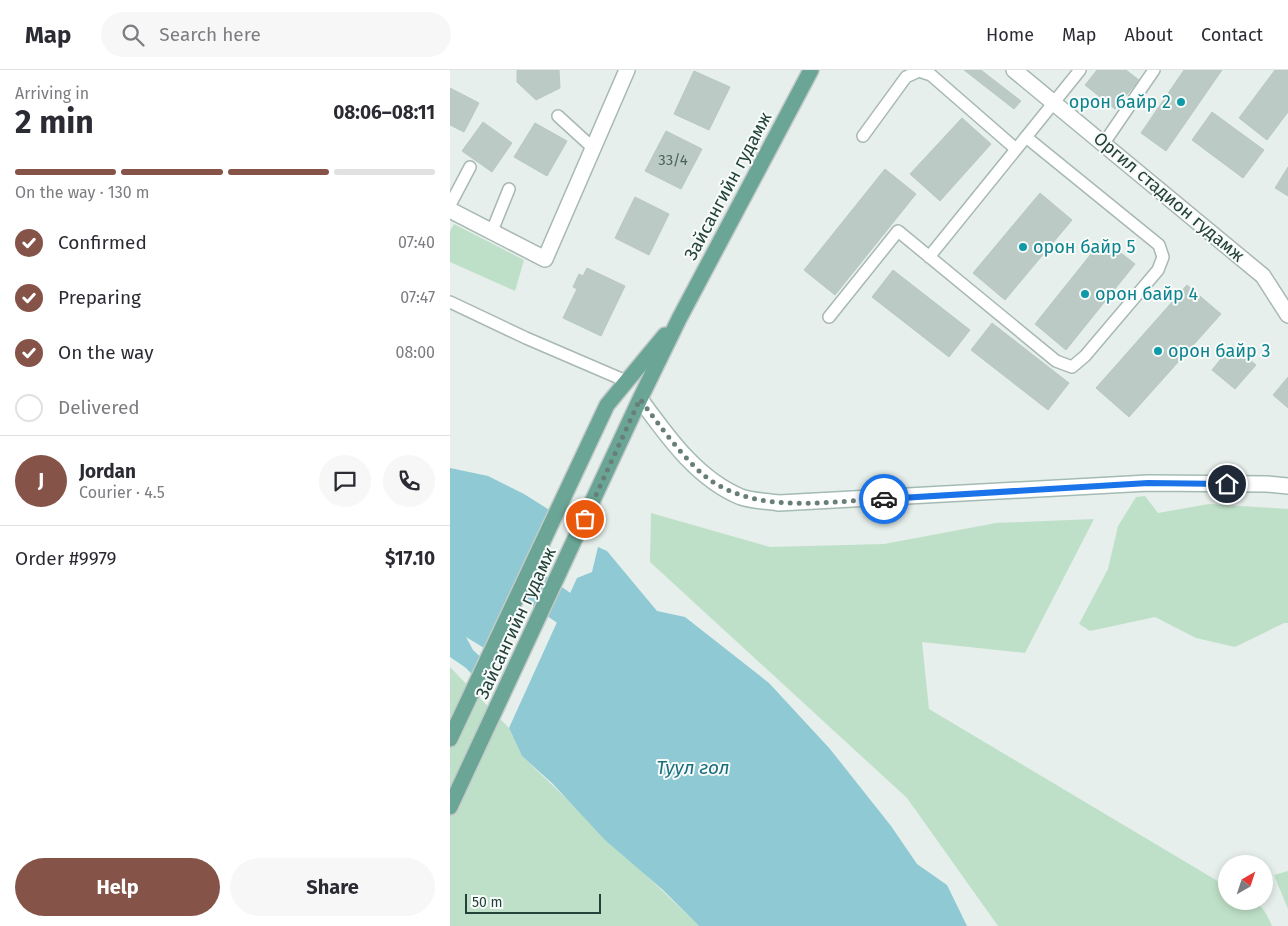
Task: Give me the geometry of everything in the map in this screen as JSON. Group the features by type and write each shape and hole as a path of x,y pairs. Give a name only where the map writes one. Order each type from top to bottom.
{"main road":[{"name":"Зайсангийн гудамж","path":"450,807 679,319 811,70"},
{"name":"Зайсангийн гудамж","path":"450,739 607,405 679,319"}],"street":[{"path":"450,210 545,259 627,70"},
{"name":"Оргил стадион гудамж","path":"1014,70 1263,276 1288,315"},
{"path":"640,399 683,454 711,481 742,497 779,503 1148,483 1267,484 1288,486"}],"lane":[{"path":"929,256 1080,70"},
{"path":"1104,143 1154,70"},
{"path":"863,136 906,77 919,71 931,75 1016,149"},
{"path":"558,116 593,148"},
{"path":"829,317 898,231 1056,361 1072,368 1085,356 1158,270 1163,257 1159,245 1026,136"},
{"path":"450,205 470,167"},
{"path":"492,231 509,189"},
{"path":"450,302 526,338 626,381"}],"green space":[{"path":"454,224 524,260 515,291 450,262 450,231"},
{"path":"1145,496 1158,513 1209,504 1288,509 1288,623 1284,623 1235,647 1196,638 1155,617 1090,631 1079,624 1108,569 1118,526 1136,497"},
{"path":"651,513 770,547 884,544 996,523 1094,519 1025,653 922,642 929,709 1218,881 1218,910 1264,910 1272,926 998,926 907,798 650,562"},
{"path":"450,667 509,728 522,756 699,926 450,926"},
{"path":"1288,871 1288,909 1274,875"}],"water":[{"path":"450,468 488,476 524,494 559,516 494,654 466,637 473,650 489,665 480,683 466,668 450,657"},
{"name":"Туул гол","path":"598,547 607,551 657,611 685,617 769,683 830,749 891,826 917,864 947,885 967,926 699,926 663,890 605,840 553,784 522,756 509,728 577,578 592,572"}],"building":[{"path":"517,70 559,70 560,88 536,100 517,82"},
{"path":"964,70 981,70 1021,101 1014,109"},
{"path":"1097,70 1126,70 1139,80 1115,109 1085,85"},
{"name":"орон байр 2","path":"1184,70 1222,70 1166,151 1141,133"},
{"path":"1275,70 1288,70 1288,112 1267,140 1239,118"},
{"path":"694,71 730,87 709,130 674,114"},
{"path":"450,88 479,103 464,132 450,125"},
{"path":"1212,112 1264,150 1243,178 1192,140"},
{"path":"962,118 991,144 940,201 910,174"},
{"path":"483,122 512,143 492,172 462,151"},
{"path":"535,123 567,141 547,176 514,157"},
{"path":"666,131 702,149 681,189 645,171"},
{"path":"1288,167 1288,196 1275,188"},
{"path":"885,169 916,194 835,295 804,270"},
{"name":"орон байр 5","path":"1040,193 1072,220 1005,300 973,273"},
{"path":"635,197 669,214 649,255 615,238"},
{"name":"орон байр 4","path":"1103,239 1135,264 1066,350 1035,324"},
{"path":"587,268 625,286 601,336 563,318 577,289 573,287 579,274 583,276"},
{"path":"893,270 970,330 949,357 872,297"},
{"name":"орон байр 3","path":"1187,285 1221,314 1129,417 1096,388"},
{"path":"992,323 1069,383 1048,410 971,350"},
{"path":"1232,345 1256,365 1235,389 1212,370"},
{"path":"1288,377 1288,408 1273,395"}],"waterway":[{"name":"Туул гол","path":"450,529 600,633"}],"way so far":[{"path":"585,519 640,399 683,454 711,481 742,497 779,503 884,499"}],"place":[{"name":"орон байр 2","path":"1181,102"},
{"name":"орон байр 5","path":"1023,247"},
{"name":"орон байр 4","path":"1085,294"},
{"name":"орон байр 3","path":"1158,351"}],"route":[{"path":"884,499 1148,483 1227,484"}]}
